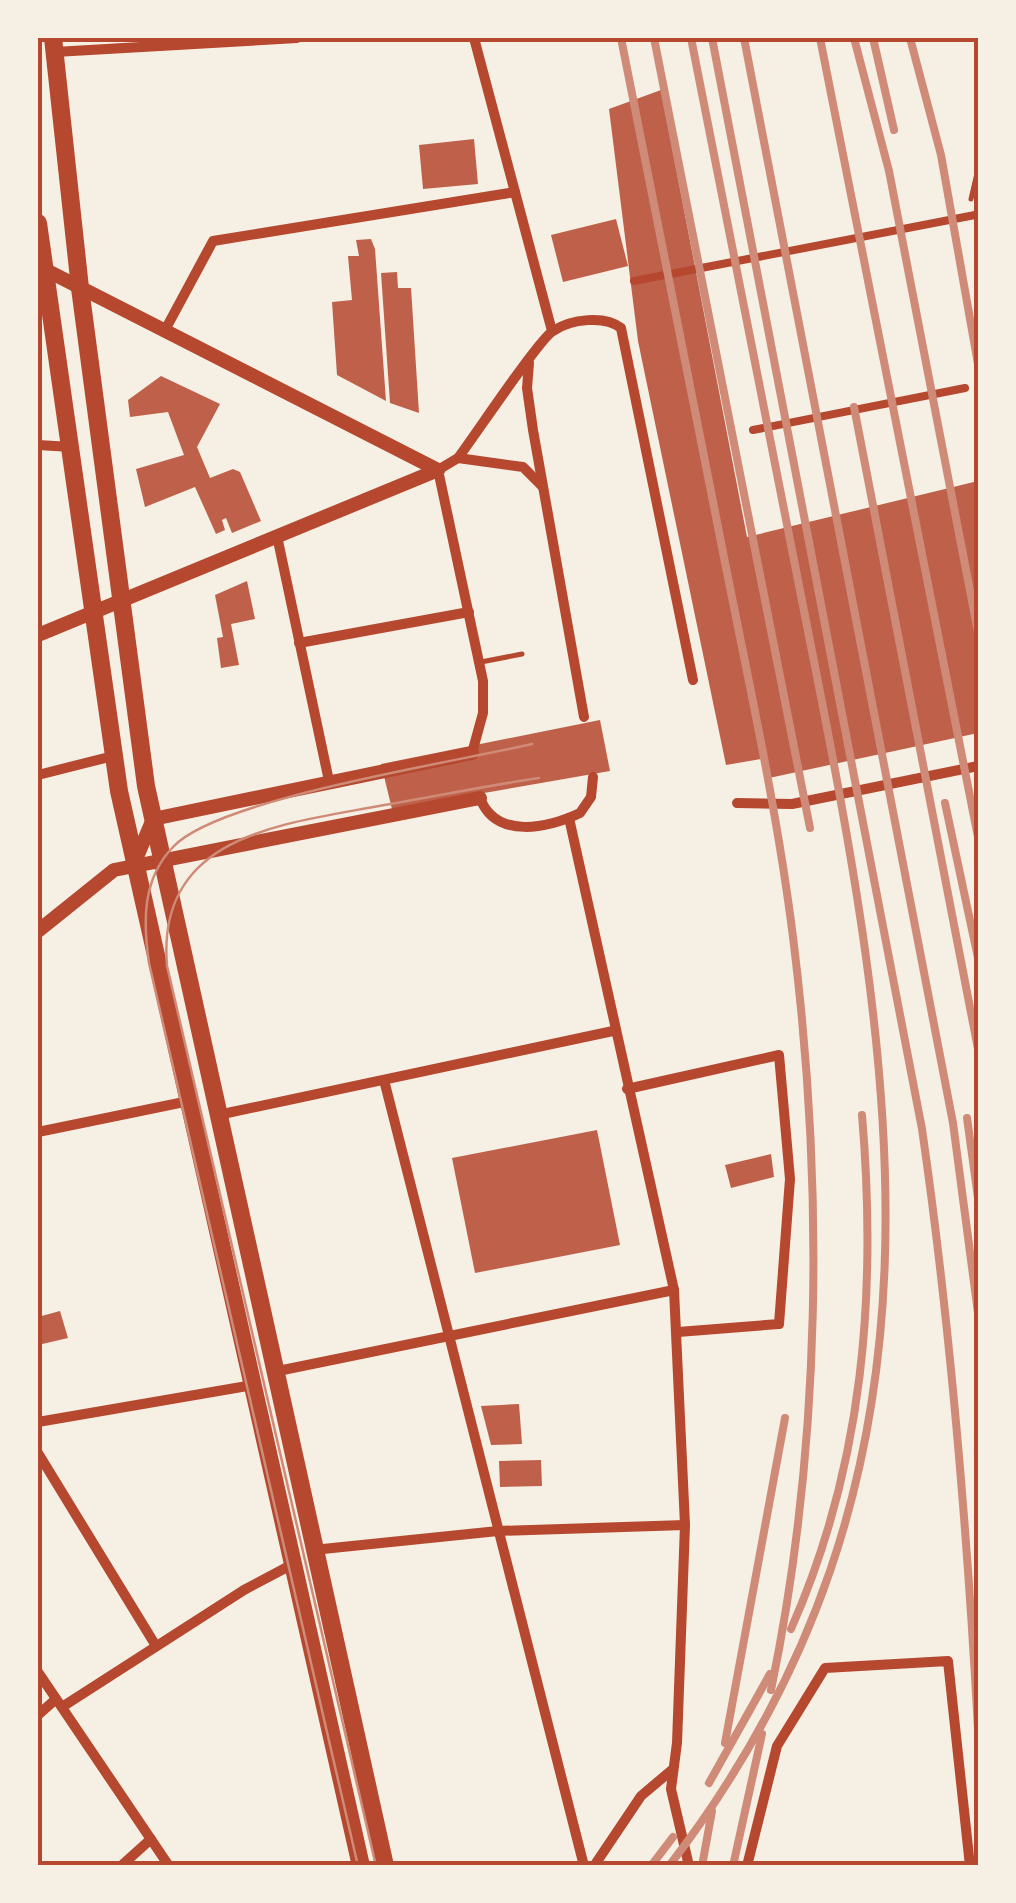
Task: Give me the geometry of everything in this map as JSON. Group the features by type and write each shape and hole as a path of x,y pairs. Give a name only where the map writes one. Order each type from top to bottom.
{"main road":[{"path":"54,45 80,288 153,818 312,1550 386,1866"},
{"path":"38,223 41,268 71,447 112,756 360,1866"}],"street":[{"path":"54,45 298,38"},
{"path":"474,38 552,331"},
{"path":"164,332 213,241 515,192"},
{"path":"634,281 974,215"},
{"path":"41,268 438,470"},
{"path":"38,636 438,470 458,458 552,331 596,319 611,320 621,328 694,680"},
{"path":"529,363 527,388 542,486 584,717"},
{"path":"753,430 965,388"},
{"path":"38,446 71,447"},
{"path":"458,458 523,467 542,486"},
{"path":"134,865 153,818 472,754 484,714 479,663 438,470"},
{"path":"277,536 329,781"},
{"path":"299,643 468,612"},
{"path":"38,775 112,756"},
{"path":"737,803 775,806 978,766"},
{"path":"38,931 91,884 134,865 480,798 491,816 515,828 569,818 588,805 594,776"},
{"path":"569,818 613,1031 674,1290 684,1525 671,1790 688,1866"},
{"path":"218,1116 613,1031"},
{"path":"626,1088 779,1055 790,1178 780,1324 678,1332"},
{"path":"384,1080 584,1866"},
{"path":"38,1132 189,1101"},
{"path":"273,1372 674,1290"},
{"path":"38,1422 253,1385"},
{"path":"38,1453 156,1646"},
{"path":"312,1550 498,1531 684,1525"},
{"path":"38,1715 293,1564"},
{"path":"748,1866 777,1746 824,1668 948,1660 970,1866"},
{"path":"38,1672 169,1866"},
{"path":"594,1866 641,1796 674,1768"},
{"path":"121,1866 151,1839"}],"lane":[{"path":"479,663 522,654"}],"path":[{"path":"970,202 978,170"}],"building":[{"path":"661,90 747,537 978,481 978,733 769,778 767,758 726,765 638,341 609,109"},
{"path":"474,139 478,184 423,189 419,145"},
{"path":"616,219 628,266 563,282 551,235"},
{"path":"371,239 375,249 386,401 337,375 332,302 352,300 348,256 359,256 356,240"},
{"path":"397,272 398,288 411,288 419,413 390,403 381,273"},
{"path":"161,376 220,404 197,447 210,478 233,469 240,472 261,521 232,533 226,518 222,520 225,530 216,534 195,487 145,507 136,469 184,455 168,412 130,417 128,400"},
{"path":"247,581 255,619 231,624 239,665 221,668 217,638 223,637 215,595"},
{"path":"600,720 610,771 392,809 381,764"},
{"path":"597,1130 620,1245 475,1273 452,1158"},
{"path":"771,1154 774,1177 731,1188 725,1165"},
{"path":"60,1311 68,1338 38,1345 38,1317"},
{"path":"519,1404 522,1444 491,1445 481,1406"},
{"path":"541,1460 542,1486 500,1487 499,1461"}],"tram line":[{"path":"358,1866 149,963 147,902 163,859 198,829 238,813 341,784 532,744"},
{"path":"376,1866 167,966 169,922 182,888 204,863 232,844 266,830 539,778"}],"railway":[{"path":"621,38 769,784 803,1030 813,1219 809,1409 788,1597 771,1690"},
{"path":"654,38 810,828"},
{"path":"669,1866 765,1719 830,1570 869,1419 885,1267 882,1111 865,953 839,792 691,38"},
{"path":"712,38 922,1129 957,1429 978,1729"},
{"path":"744,38 953,1123 978,1313"},
{"path":"820,38 978,837"},
{"path":"854,38 889,171 978,632"},
{"path":"873,38 894,130"},
{"path":"910,38 941,155 978,364"},
{"path":"854,407 978,1049"},
{"path":"945,803 978,958"},
{"path":"791,1629 835,1504 860,1376 868,1247 862,1115"},
{"path":"967,1118 978,1198"},
{"path":"725,1743 785,1418"},
{"path":"709,1783 770,1674"},
{"path":"733,1866 762,1734"},
{"path":"702,1866 712,1811"},
{"path":"651,1866 673,1837"}]}
